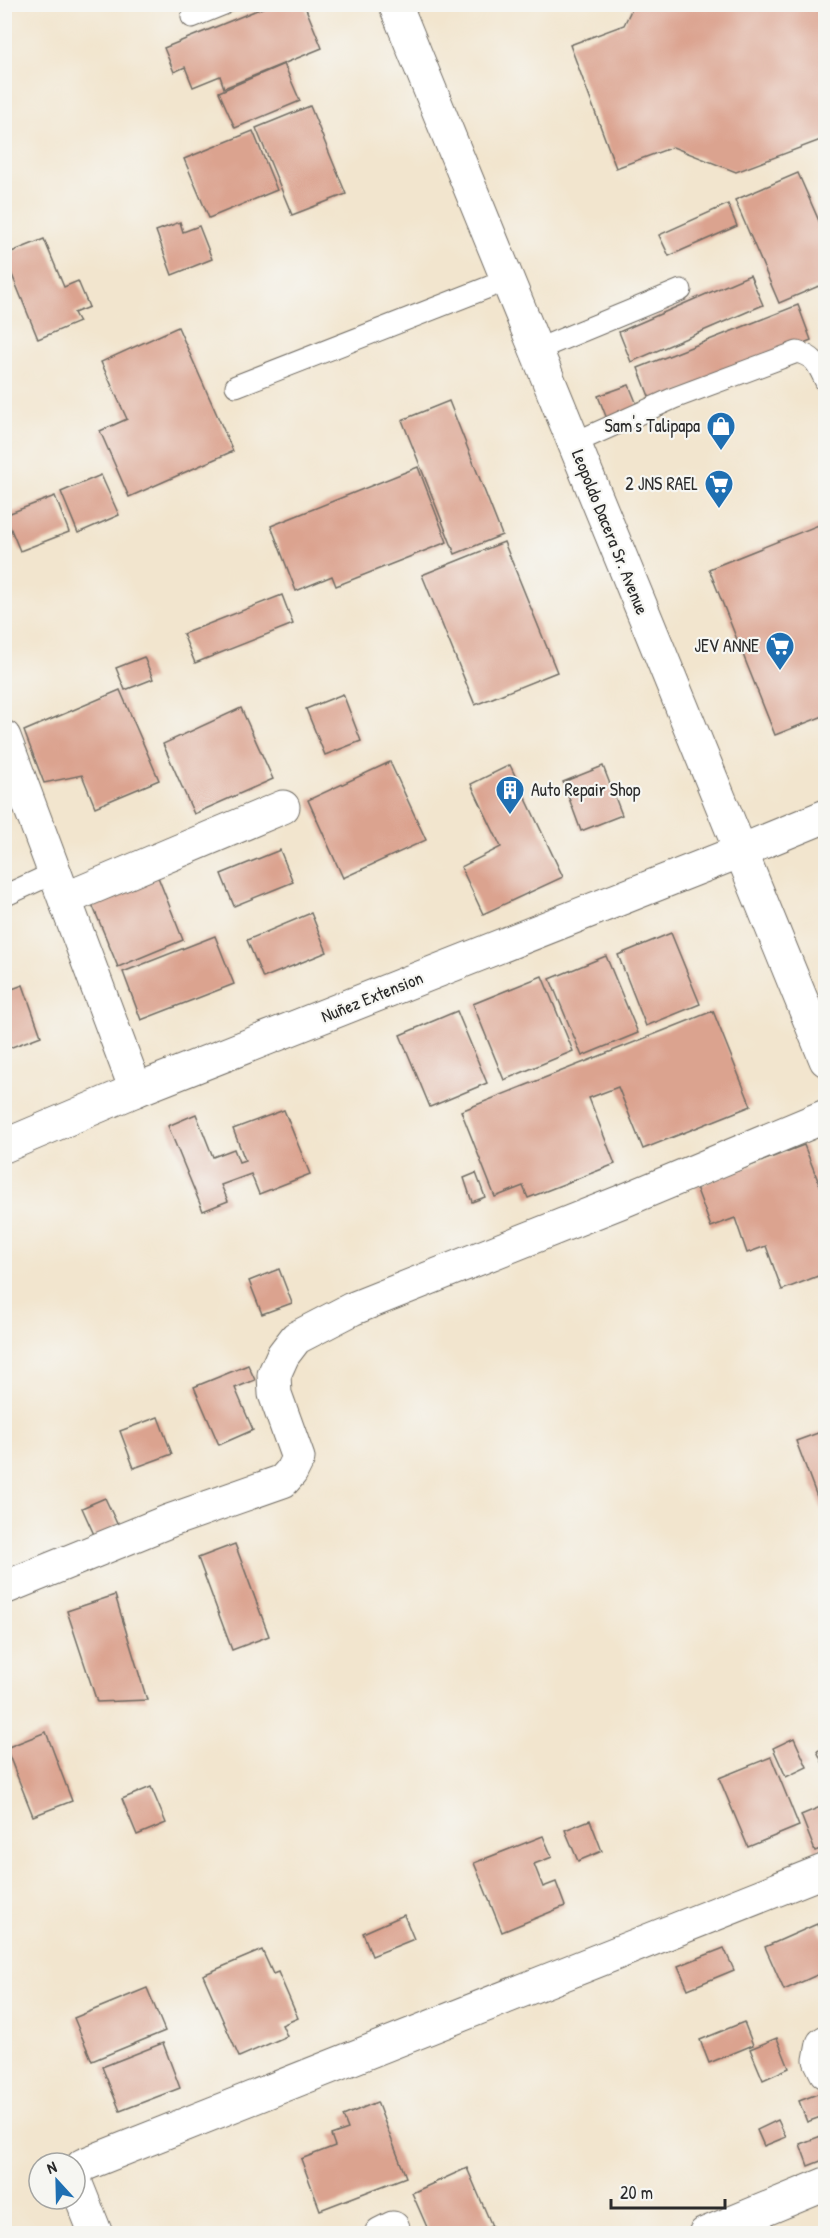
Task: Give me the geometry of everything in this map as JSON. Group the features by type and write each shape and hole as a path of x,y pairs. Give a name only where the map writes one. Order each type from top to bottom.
{"street":[{"name":"Leopoldo Dacera Sr. Avenue","path":"395,4 825,1060"},
{"path":"4,737 136,1090"},
{"path":"60,886 283,807"},
{"name":"Nuñez Extension","path":"4,1146 136,1090 825,816"},
{"path":"4,1588 169,1521 283,1481 298,1458 275,1394 274,1376 284,1355 296,1338 311,1329 352,1309 623,1201 825,1116"},
{"path":"96,2234 76,2184 76,2173 83,2165 825,1870"},
{"path":"825,2042 820,2060 825,2072"},
{"path":"705,2234 825,2184"}],"lane":[{"path":"192,17 224,4"},
{"path":"236,386 507,280"},
{"path":"536,350 681,290"},
{"path":"574,443 674,398 797,352 808,355 818,364 825,382"},
{"path":"4,896 60,886"}],"building":[{"path":"272,4 304,4 322,48 224,88 220,76 193,87 185,67 174,72 164,48"},
{"path":"634,4 826,4 826,138 736,172 673,147 616,168 570,45 624,25"},
{"path":"284,64 300,101 235,128 219,92"},
{"path":"310,106 346,194 292,215 256,128"},
{"path":"253,131 277,190 209,218 184,159"},
{"path":"798,173 826,237 826,283 779,303 735,200"},
{"path":"728,204 737,226 669,256 659,235"},
{"path":"180,222 183,232 199,226 212,259 172,275 156,231"},
{"path":"44,239 64,287 78,281 89,307 74,313 79,322 38,339 4,255"},
{"path":"750,275 763,305 631,362 619,332"},
{"path":"798,305 811,340 652,404 638,368"},
{"path":"178,327 233,451 129,497 100,431 127,419 101,362"},
{"path":"629,385 640,412 609,424 598,396"},
{"path":"449,401 502,535 455,554 402,420"},
{"path":"418,467 447,542 336,586 332,576 296,591 271,526"},
{"path":"101,475 119,515 78,533 61,492"},
{"path":"55,496 69,532 20,551 5,515"},
{"path":"826,522 826,715 775,735 709,569"},
{"path":"504,542 557,672 475,705 422,575"},
{"path":"282,595 293,624 195,663 183,634"},
{"path":"144,657 153,679 125,690 116,668"},
{"path":"120,690 159,780 95,807 82,775 44,783 24,731"},
{"path":"343,694 361,741 325,755 306,709"},
{"path":"241,708 273,779 194,814 163,744"},
{"path":"390,762 426,840 343,878 308,800"},
{"name":"Auto Repair Shop","path":"510,765 563,877 483,914 461,867 501,847 471,784"},
{"path":"603,766 622,815 581,831 563,782"},
{"path":"280,850 293,882 234,906 221,874"},
{"path":"158,877 183,940 118,967 92,904"},
{"path":"311,913 327,952 263,978 247,940"},
{"path":"671,933 700,1004 646,1026 618,955"},
{"path":"215,936 234,984 141,1020 123,972"},
{"path":"606,956 638,1033 582,1056 550,979"},
{"path":"542,976 573,1051 504,1080 473,1004"},
{"path":"23,985 41,1036 4,1050 4,992"},
{"path":"457,1011 487,1083 430,1107 400,1035"},
{"path":"713,1011 751,1106 643,1149 618,1087 589,1098 615,1164 528,1198 523,1186 495,1197 461,1111"},
{"path":"284,1110 310,1174 259,1194 251,1174 221,1185 228,1201 203,1211 168,1126 196,1114 213,1157 234,1149 239,1162 245,1160 233,1129"},
{"path":"804,1145 826,1201 826,1294 818,1276 782,1290 766,1246 747,1253 735,1218 711,1227 696,1187"},
{"path":"476,1173 485,1197 472,1202 464,1178"},
{"path":"279,1269 292,1303 262,1314 249,1281"},
{"path":"248,1365 255,1380 235,1388 253,1430 219,1445 194,1387"},
{"path":"158,1417 172,1454 134,1468 120,1431"},
{"path":"826,1430 826,1518 825,1518 796,1441"},
{"path":"105,1498 119,1528 96,1539 82,1508"},
{"path":"235,1544 269,1636 232,1650 198,1558"},
{"path":"115,1595 147,1700 97,1702 67,1611"},
{"path":"46,1732 72,1801 33,1816 6,1748"},
{"path":"794,1738 807,1767 786,1777 773,1748"},
{"path":"826,1747 826,1770 817,1751"},
{"path":"771,1757 799,1826 748,1847 719,1778"},
{"path":"151,1787 166,1823 137,1835 122,1799"},
{"path":"825,1805 826,1847 815,1851 801,1815"},
{"path":"590,1820 602,1851 578,1861 565,1830"},
{"path":"543,1836 552,1857 534,1864 543,1887 556,1882 565,1906 502,1932 474,1863"},
{"path":"404,1915 414,1939 372,1956 363,1933"},
{"path":"817,1924 826,1943 826,1971 784,1990 765,1947"},
{"path":"724,1948 734,1970 688,1989 678,1966"},
{"path":"262,1950 273,1974 278,1972 298,2018 282,2025 287,2036 239,2057 203,1975"},
{"path":"147,1988 165,2031 92,2061 74,2018"},
{"path":"744,2022 753,2045 709,2063 700,2040"},
{"path":"777,2038 789,2068 763,2080 750,2049"},
{"path":"163,2043 180,2088 120,2111 102,2067"},
{"path":"820,2093 826,2107 826,2115 807,2122 799,2101"},
{"path":"377,2102 406,2177 320,2210 301,2159 335,2146 331,2135 348,2129 343,2116"},
{"path":"778,2120 786,2137 764,2146 757,2130"},
{"path":"826,2134 826,2159 808,2166 800,2144"},
{"path":"467,2168 492,2226 474,2234 430,2234 412,2193"}],"place":[{"name":"Sam's Talipapa","path":"721,452"},
{"name":"2 JNS RAEL","path":"719,510"},
{"name":"JEV ANNE","path":"780,672"},
{"name":"Auto Repair Shop","path":"510,816"}]}
